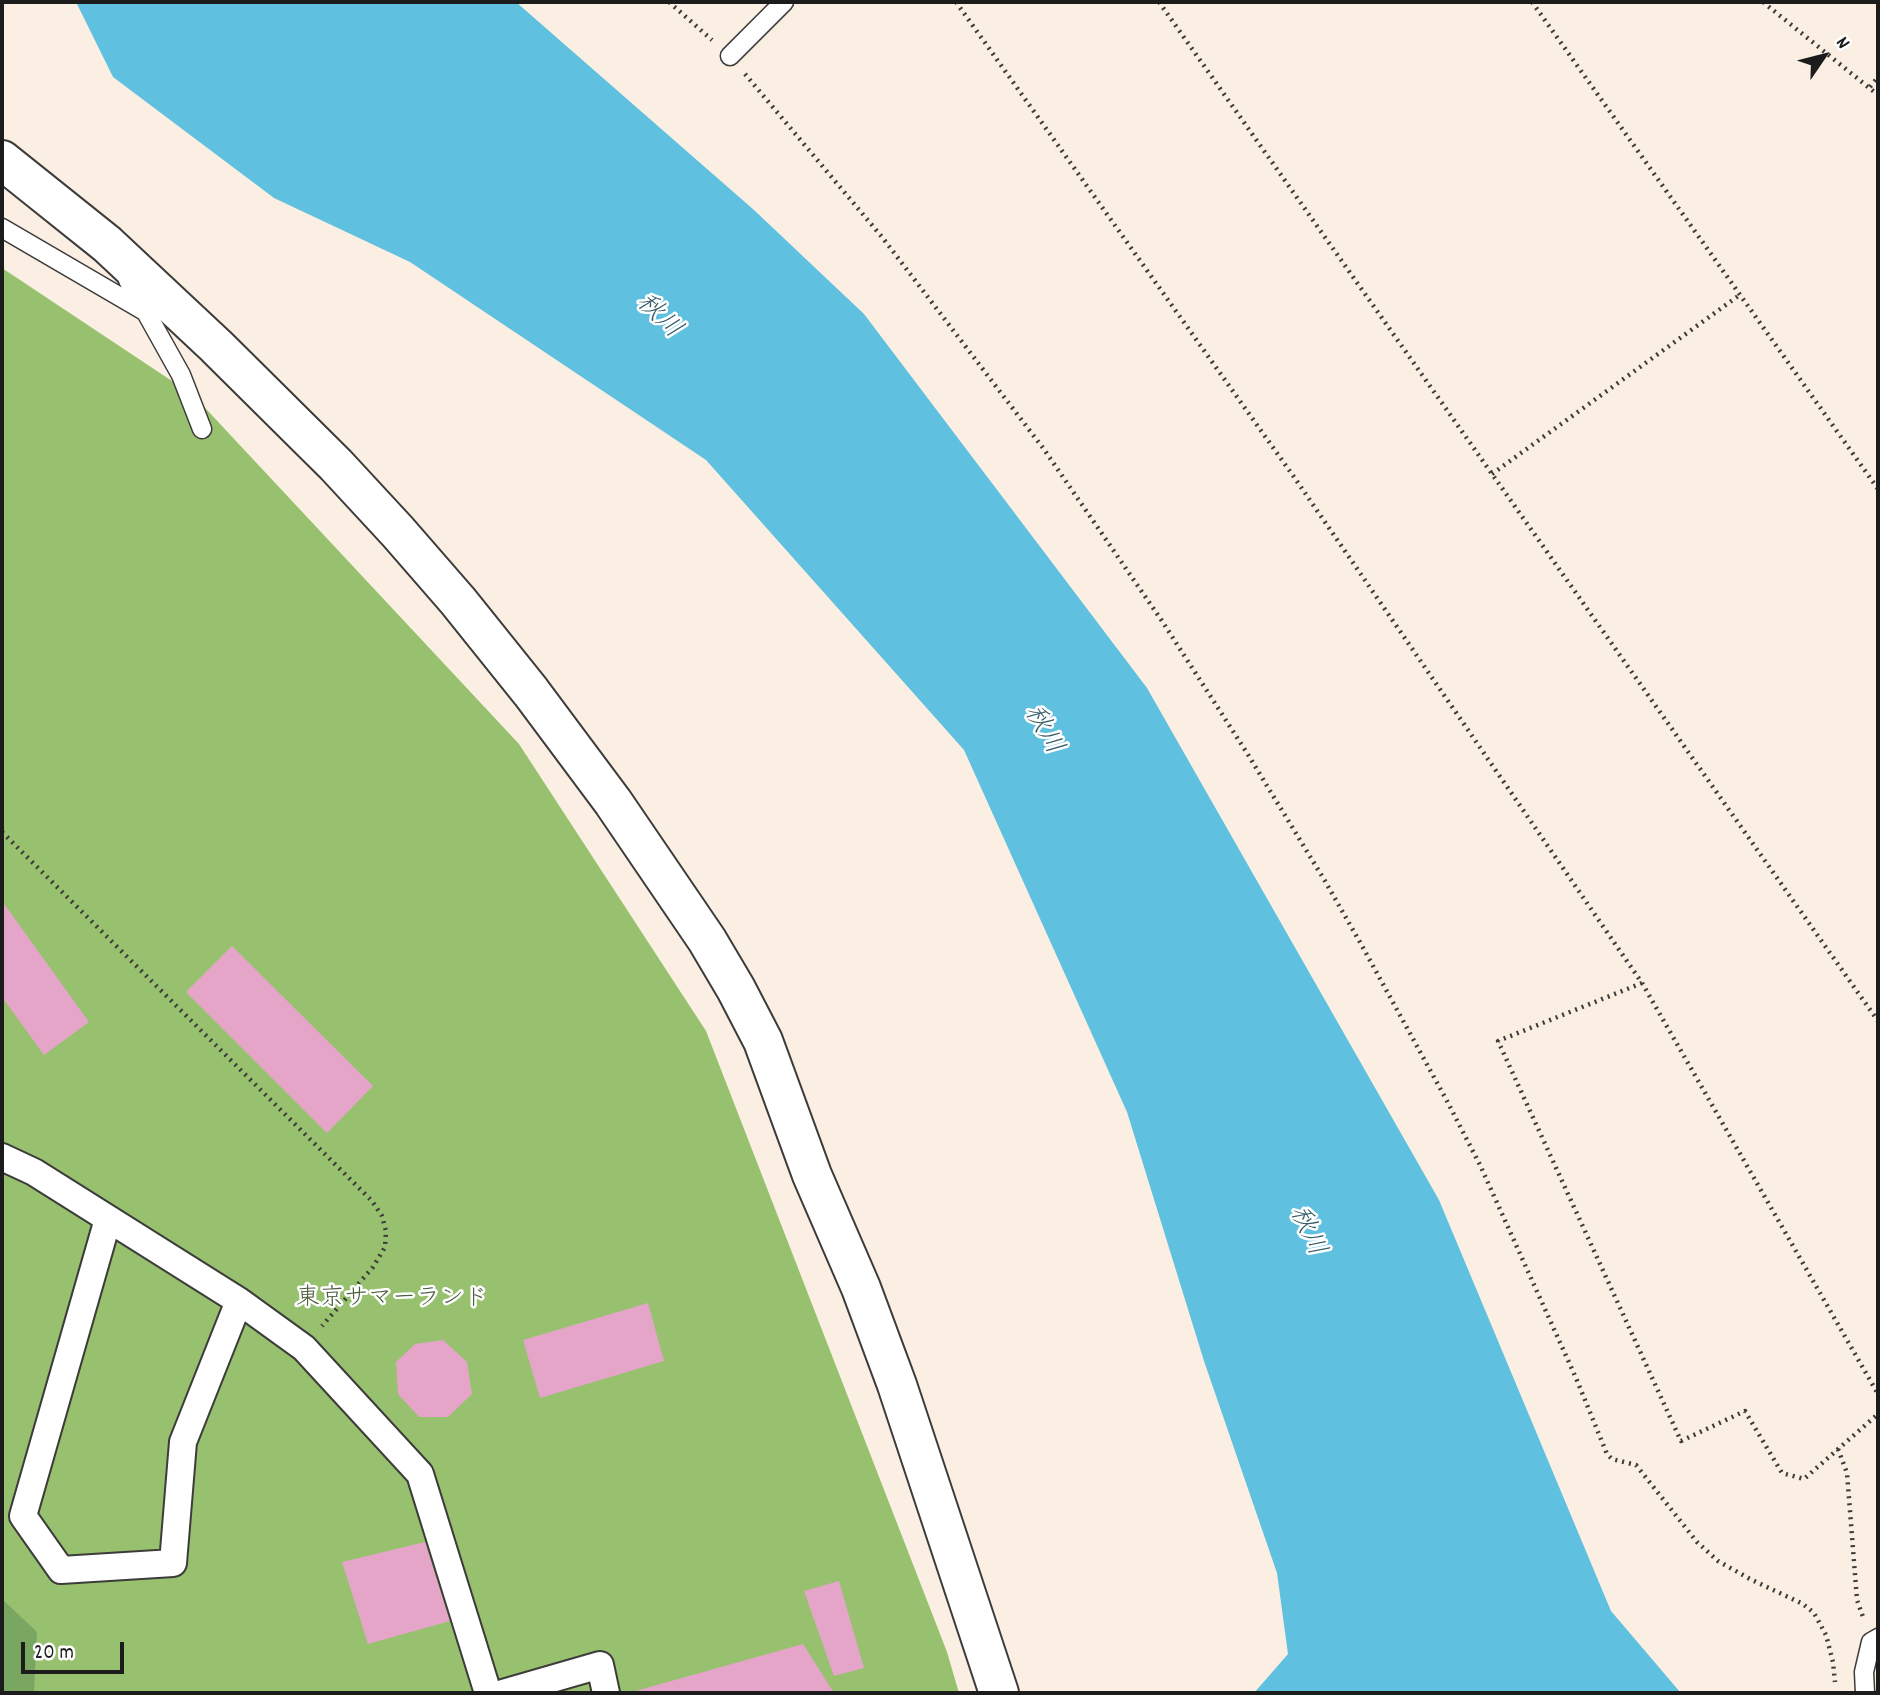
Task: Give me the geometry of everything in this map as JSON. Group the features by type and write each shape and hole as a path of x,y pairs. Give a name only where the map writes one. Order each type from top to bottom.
{"street":[{"path":"2,160 107,244 216,346 336,465 449,591 531,692 613,802 713,950 763,1041 812,1175 861,1287 897,1385 999,1693"},
{"path":"2,1157 34,1172 239,1301 304,1348 420,1474 488,1693"},
{"path":"108,1219 23,1516 61,1570 173,1563 183,1442 239,1301"},
{"path":"503,1693 600,1665 606,1693"}],"lane":[{"path":"730,56 784,2"},
{"path":"2,228 146,312"},
{"path":"107,244 181,375 202,429"},
{"path":"1865,1693 1864,1672 1875,1640"}],"path":[{"path":"669,2 730,56 882,237 1044,448 1155,610 1247,753 1361,944 1474,1154 1576,1378 1606,1454 1619,1462 1636,1465 1697,1542 1718,1561 1803,1604 1814,1613 1826,1635 1837,1693"},
{"path":"956,2 1294,477 1642,983 1878,1394"},
{"path":"1159,2 1878,1021"},
{"path":"1532,2 1878,489"},
{"path":"1763,2 1878,95"},
{"path":"1870,87 1878,77"},
{"path":"1492,474 1741,294"},
{"path":"2,832 372,1201 382,1216 386,1230 384,1247 373,1267 304,1348"},
{"path":"1642,983 1498,1041 1681,1441 1745,1411 1782,1473 1804,1479 1878,1414"},
{"path":"1838,1449 1847,1473 1857,1600 1875,1640"}],"green space":[{"name":"東京サマーランド","path":"2,268 193,395 519,744 706,1031 947,1652 959,1693 2,1693"},
{"path":"2,1599 37,1632 34,1693 2,1693"}],"water":[{"name":"秋川","path":"76,2 516,2 754,210 864,314 1147,688 1439,1200 1611,1611 1680,1692 1686,1693 1254,1693 1288,1654 1277,1573 1204,1361 1127,1112 964,750 706,460 410,262 274,198 113,77"}],"building":[{"path":"2,901 89,1022 44,1055 2,997"},
{"path":"232,946 373,1086 327,1133 186,992"},
{"path":"648,1303 664,1361 540,1398 523,1340"},
{"path":"443,1340 467,1362 472,1394 448,1417 419,1417 398,1394 396,1362 415,1344"},
{"path":"425,1542 450,1621 368,1644 342,1562"},
{"path":"839,1581 864,1668 834,1676 804,1591"},
{"path":"803,1644 834,1693 632,1693 632,1692"}]}
